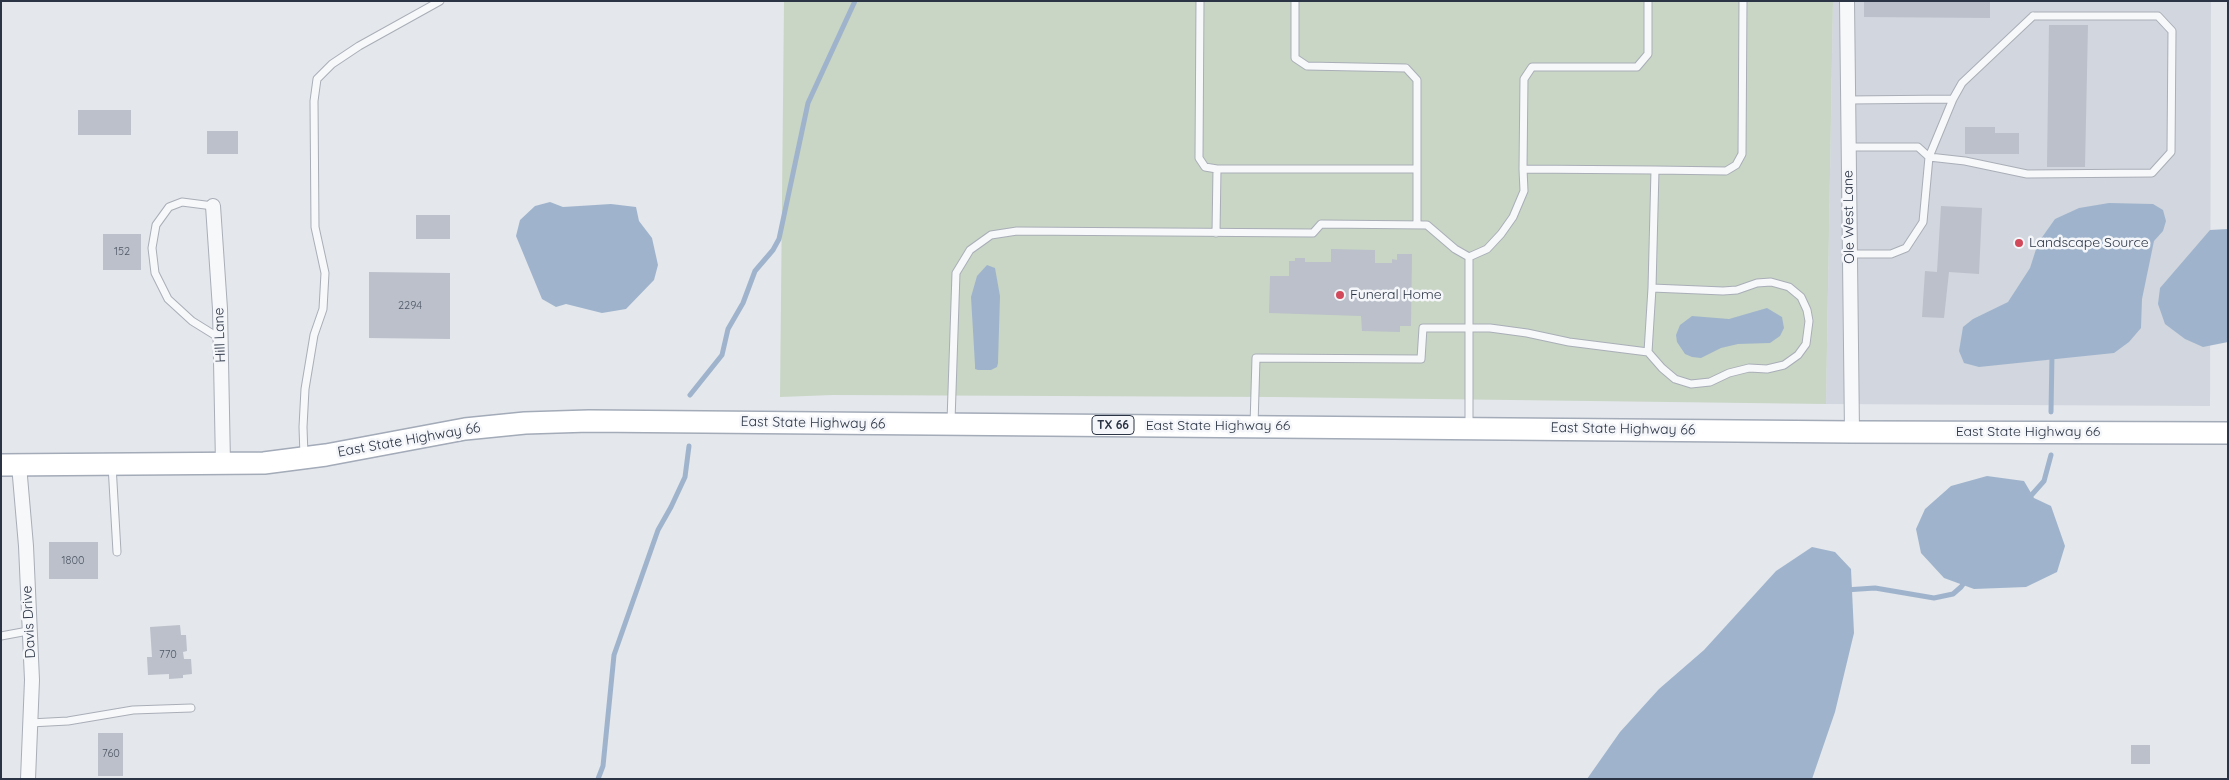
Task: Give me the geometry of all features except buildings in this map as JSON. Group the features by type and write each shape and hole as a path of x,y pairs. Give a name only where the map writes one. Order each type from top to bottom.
{"main road":[{"name":"East State Highway 66","path":"10,465 264,463 456,430 525,422 589,420 1852,432 2228,433"}],"street":[{"name":"Ole West Lane","path":"1847,1 1852,432"},
{"name":"Hill Lane","path":"213,206 221,339 223,464"},
{"name":"Davis Drive","path":"10,465 26,546 28,631 32,680 28,779"}],"lane":[{"path":"304,457 302,428 305,389 314,335 323,309 325,273 315,227 314,101 317,79 332,64 359,46 440,1"},
{"path":"1200,1 1199,158 1205,167 1217,169 1417,169"},
{"path":"1295,1 1295,58 1308,66 1406,68 1417,80 1417,225"},
{"path":"1469,257 1487,249 1501,234 1513,217 1524,191 1524,79 1532,67 1637,67 1648,54 1648,1"},
{"path":"1523,169 1726,171 1736,165 1742,154 1743,1"},
{"path":"1848,147 1918,147 1929,157 1965,161 2027,174 2152,173 2171,152 2172,31 2158,16 2033,16 1962,83 1952,99 1929,157 1923,222 1906,248 1891,254 1850,254"},
{"path":"1848,100 1952,99"},
{"path":"1216,233 1217,169"},
{"path":"1648,352 1652,288 1655,170"},
{"path":"213,206 182,202 169,207 156,224 152,248 156,273 168,300 192,321 221,339"},
{"path":"951,424 956,273 970,250 991,235 1017,231 1313,233 1321,224 1427,225 1454,249 1469,257"},
{"path":"1469,257 1469,428"},
{"path":"1254,426 1256,358 1421,359 1423,328 1490,328 1527,333 1569,342 1648,352 1675,379 1691,384 1710,382 1729,373 1749,368 1767,369 1784,366 1798,355 1806,344 1809,321 1807,310 1801,298 1789,287 1772,282 1757,283 1737,290 1723,291 1652,288"},
{"path":"112,465 117,552"},
{"path":"1,636 28,631"},
{"path":"30,723 68,721 133,710 191,708"}],"shaded area":[{"name":"Landscape Source","path":"1833,1 2211,1 2210,406 1826,404"}],"green space":[{"path":"784,1 1833,1 1826,404 1275,397 833,395 780,397"}],"water":[{"path":"550,202 563,207 611,204 636,207 639,221 652,238 658,265 654,280 626,309 602,313 566,304 556,307 542,299 516,236 520,220 535,206"},
{"path":"2109,203 2153,204 2163,210 2166,221 2163,231 2154,241 2142,299 2141,328 2129,342 2114,353 1979,367 1964,363 1959,351 1963,327 1973,319 2008,302 2030,268 2038,243 2055,219 2079,208"},
{"path":"2228,229 2228,342 2203,347 2185,339 2165,324 2158,304 2160,288 2210,230"},
{"path":"987,265 995,268 1000,296 998,363 997,367 991,370 978,370 975,369 971,297 977,276"},
{"path":"1767,308 1782,317 1784,328 1780,336 1770,343 1738,344 1721,348 1701,358 1685,354 1677,342 1676,335 1680,325 1692,316 1729,319"},
{"path":"1987,476 2024,481 2034,498 2051,506 2065,546 2057,572 2026,587 1974,589 1944,578 1921,553 1916,529 1925,509 1951,486"},
{"path":"1812,547 1835,552 1851,569 1854,633 1835,712 1812,779 1587,779 1620,732 1659,689 1704,650 1776,571"}],"waterway":[{"path":"690,395 722,355 728,329 743,303 755,271 773,250 779,239 808,103 855,1"},
{"path":"2051,412 2052,354"},
{"path":"598,779 603,766 614,655 658,530 685,477 689,446"},
{"path":"2028,499 2044,481 2051,455"},
{"path":"1845,590 1875,588 1934,598 1953,594 1967,579"}],"place":[{"name":"Landscape Source","path":"2019,243"},
{"name":"Funeral Home","path":"1340,295"}]}
